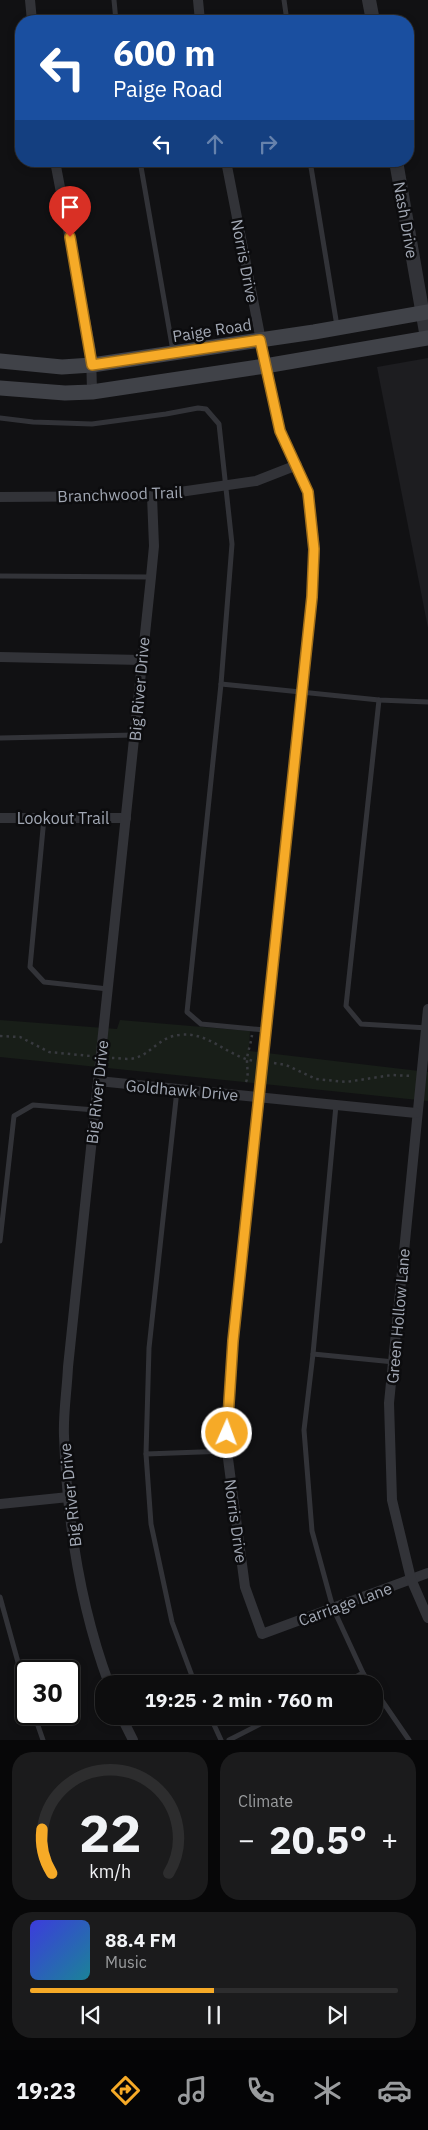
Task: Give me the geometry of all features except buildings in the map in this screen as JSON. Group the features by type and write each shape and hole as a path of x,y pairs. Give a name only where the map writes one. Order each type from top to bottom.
{"main road":[{"name":"Paige Road","path":"0,361 62,367 92,365 425,313"},
{"path":"0,388 65,393 92,392 266,366 428,338"}],"street":[{"path":"30,0 31,15"},
{"path":"198,0 199,15"},
{"path":"369,0 372,15"},
{"path":"56,167 92,365 92,392"},
{"name":"Norris Drive","path":"227,167 260,340 280,431 308,492 314,549 301,692 233,1341 227,1451 245,1587 262,1634"},
{"name":"Nash Drive","path":"397,167 428,338"},
{"name":"Branchwood Trail","path":"0,497 152,496 225,487 256,481 297,465"},
{"name":"Big River Drive","path":"106,1675 99,1657 78,1569 64,1435 68,1367 154,546 152,496"},
{"path":"0,657 142,660"},
{"name":"Lookout Trail","path":"0,818 126,818"},
{"name":"Green Hollow Lane","path":"428,1009 416,1113 389,1403 392,1500 411,1579 428,1618"},
{"name":"Goldhawk Drive","path":"98,1081 416,1113"},
{"path":"0,1504 69,1497"},
{"name":"Carriage Lane","path":"262,1634 428,1573"},
{"path":"126,1725 133,1740"}],"lane":[{"path":"114,0 115,15"},
{"path":"284,0 286,15"},
{"path":"141,167 173,353"},
{"path":"311,167 338,328"},
{"path":"0,418 32,422 92,424 198,408 206,409 218,424 232,544 221,684 187,1012 201,1024 265,1030"},
{"path":"0,576 151,577"},
{"path":"221,684 379,700 428,702"},
{"path":"379,700 346,1006 361,1024 427,1028"},
{"path":"0,738 135,736"},
{"path":"44,817 30,967 44,982 108,989"},
{"path":"177,1090 149,1348 146,1454 151,1524 172,1622 191,1675"},
{"path":"0,1241 14,1116 33,1105 95,1110"},
{"path":"336,1105 313,1354 304,1430 312,1531 333,1608 363,1673 359,1675"},
{"path":"313,1354 394,1362"},
{"path":"146,1454 227,1451"},
{"path":"0,1597 17,1660"},
{"path":"383,1702 409,1740"},
{"path":"38,1725 43,1740"},
{"path":"214,1725 221,1740"},
{"path":"229,1740 258,1725"}],"path":[{"path":"246,1082 249,1068 247,1060 251,1049 253,1029"},
{"path":"110,1058 134,1058 166,1038 192,1035 211,1040 247,1060 253,1061"},
{"path":"0,1036 20,1037 49,1052 93,1056"},
{"path":"270,1063 286,1065 316,1079 359,1082 392,1075 412,1076"}],"shaded area":[{"path":"428,358 428,628 377,367"},
{"path":"0,1020 117,1029 120,1020 250,1031 249,1051 428,1072 428,1101 0,1057"}],"route":[{"path":"70,237 92,365 260,340 280,431 308,492 314,526 312,597 233,1341 227,1433"}]}
